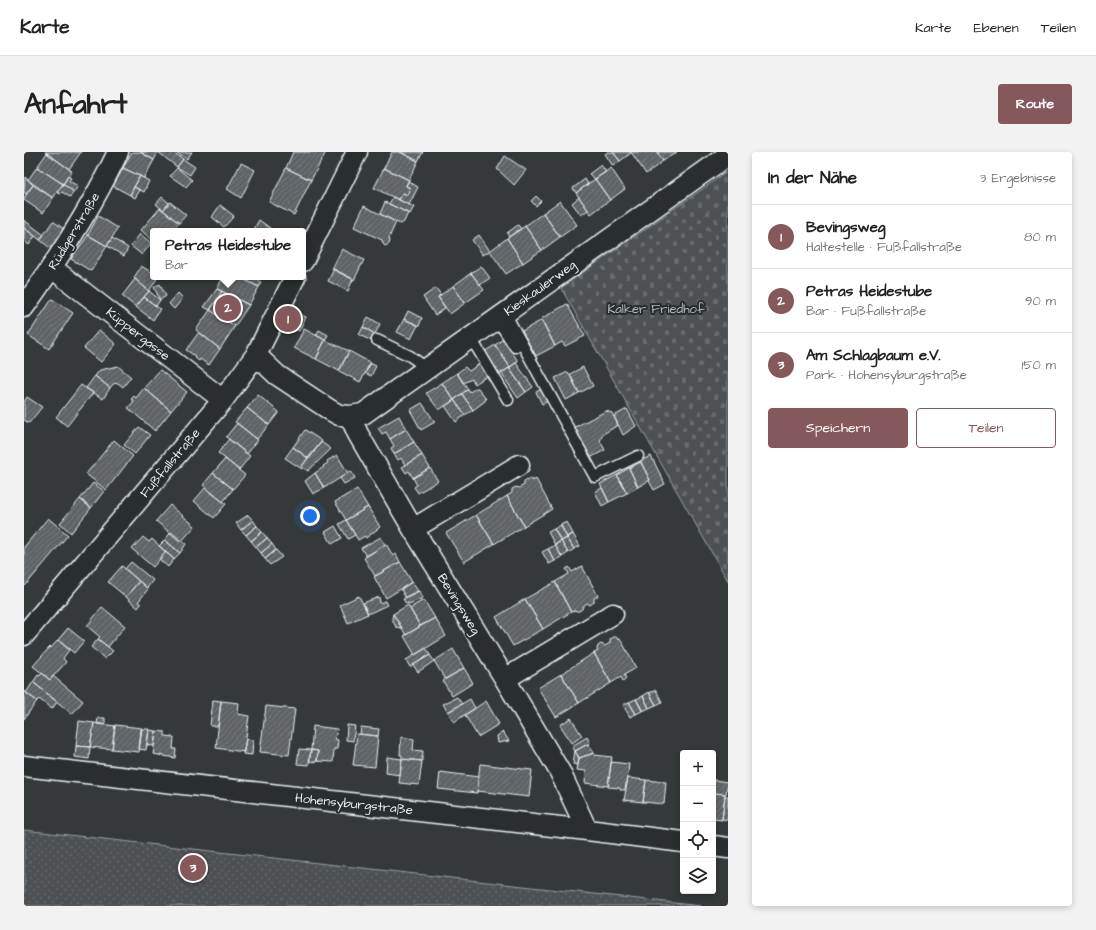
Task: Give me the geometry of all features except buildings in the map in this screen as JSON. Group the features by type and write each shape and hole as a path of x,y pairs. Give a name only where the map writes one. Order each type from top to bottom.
{"street":[{"name":"Rüdigerstraße","path":"24,307 52,268 105,180 118,152"},
{"path":"306,255 357,152"},
{"name":"Kieskaulerweg","path":"350,416 363,414 728,155"},
{"name":"Küppergasse","path":"52,268 223,400"},
{"name":"Fußfallstraße","path":"24,636 223,400 256,355 294,280"},
{"path":"256,355 277,375 323,405 339,415 350,416"},
{"name":"Bevingsweg","path":"350,416 358,434 413,529 506,679 560,772 587,830"},
{"path":"413,529 519,465"},
{"path":"506,679 613,614"},
{"name":"Hohensyburgstraße","path":"24,766 680,842"},
{"path":"716,846 728,848"}],"lane":[{"path":"501,316 515,348"},
{"path":"501,316 595,477 638,456"},
{"path":"471,338 508,400"},
{"path":"377,340 410,356 428,369"}],"green space":[{"name":"Kalker Friedhof","path":"728,171 728,581 561,288"},
{"path":"24,830 701,906 24,906"}],"place":[{"name":"Petras Heidestube","path":"228,308"},
{"name":"Bevingsweg","path":"288,319"},
{"name":"Am Schlagbaum e.V.","path":"193,868"}]}
